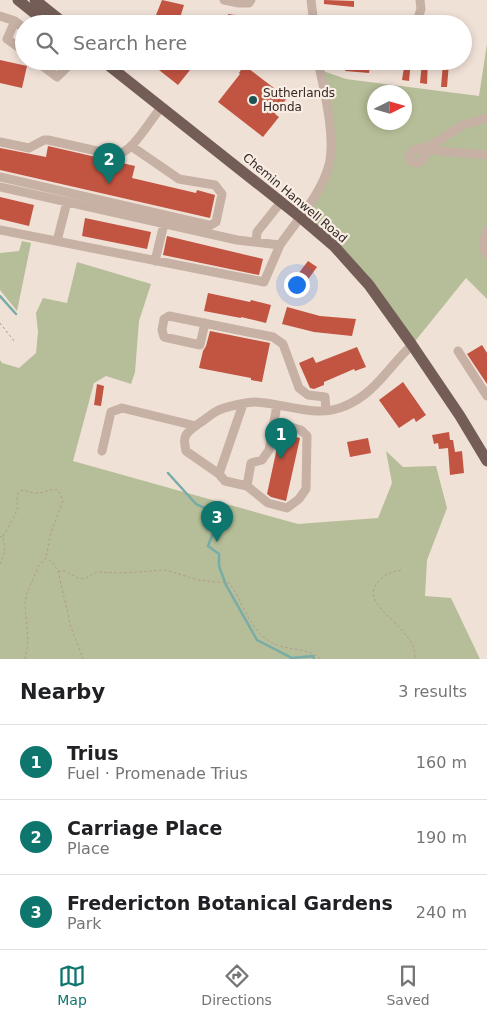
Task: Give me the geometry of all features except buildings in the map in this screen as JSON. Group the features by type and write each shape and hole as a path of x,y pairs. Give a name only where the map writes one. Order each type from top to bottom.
{"main road":[{"path":"18,0 37,15"},
{"path":"35,0 54,15"},
{"name":"Chemin Hanwell Road","path":"114,70 334,246 369,285 412,345 460,416 487,461"}],"street":[{"path":"224,0 239,4 249,3 250,0"},
{"path":"311,0 313,15"},
{"path":"418,15 420,0"},
{"path":"0,16 15,21 7,39 15,45"},
{"path":"48,70 57,77 64,70"},
{"path":"0,230 264,282 280,245 321,184 328,167 332,151 331,133 320,70"},
{"path":"0,142 29,148 48,140 115,155 121,154 131,146 161,108"},
{"path":"487,118 463,125 436,147 487,155"},
{"path":"0,177 208,225 216,222 222,194 215,185 179,179 131,146"},
{"path":"0,187 237,240 280,245"},
{"path":"57,241 67,202"},
{"path":"256,242 257,232 281,202"},
{"path":"156,261 164,224"},
{"path":"487,231 484,249 487,255"},
{"path":"204,323 200,345 164,337 162,330 164,319 169,316 204,323 273,337 283,344 299,388 308,394 325,397 326,410"},
{"path":"274,422 301,430 307,436 306,489 299,500 286,508 268,503 247,486 225,481 219,474 186,451 183,442 186,432 218,410 239,405 253,402 332,411 345,406 368,394 412,345"},
{"path":"458,351 487,396"},
{"path":"219,474 239,405"},
{"path":"247,486 252,463 262,460 269,450 277,405"},
{"path":"102,451 111,412 122,408 196,426"}],"path":[{"path":"0,323 14,341"},
{"path":"0,564 5,551 4,536 17,511 16,498 20,491 28,490 38,493 58,490 63,501 51,532 46,558 39,565 26,595 28,640 25,659"},
{"path":"46,558 53,563 58,571 71,627 82,659"},
{"path":"58,571 65,571 80,579 96,572 121,573 166,570 198,580 230,583 257,631 267,640 275,645 308,652 321,659"},
{"path":"401,570 390,572 380,580 373,590 373,595 382,611 410,638 415,651 415,659"}],"green space":[{"path":"487,44 487,299 466,278 412,345 369,285 300,217 311,202 331,151 320,70 346,79 393,85 367,85 367,130 412,130 412,87 479,96"},
{"path":"22,241 31,243 17,311 0,290 0,253 19,251"},
{"path":"77,262 151,284 139,321 135,372 131,384 106,376 94,383 73,461 298,524 378,518 392,483 386,451 403,467 436,466 447,508 427,560 425,596 451,598 480,659 0,659 0,360 2,363 19,368 36,353 38,332 36,313 43,298 67,303"}],"waterway":[{"path":"0,296 16,314"},
{"path":"168,473 196,504 220,515 208,546 219,554 219,566 226,585 257,640 292,658 313,656 314,659"}],"place":[{"name":"Sutherlands Honda","path":"253,100"},
{"name":"Carriage Place","path":"109,184"},
{"name":"Trius","path":"281,459"},
{"name":"Fredericton Botanical Gardens","path":"217,542"}]}
